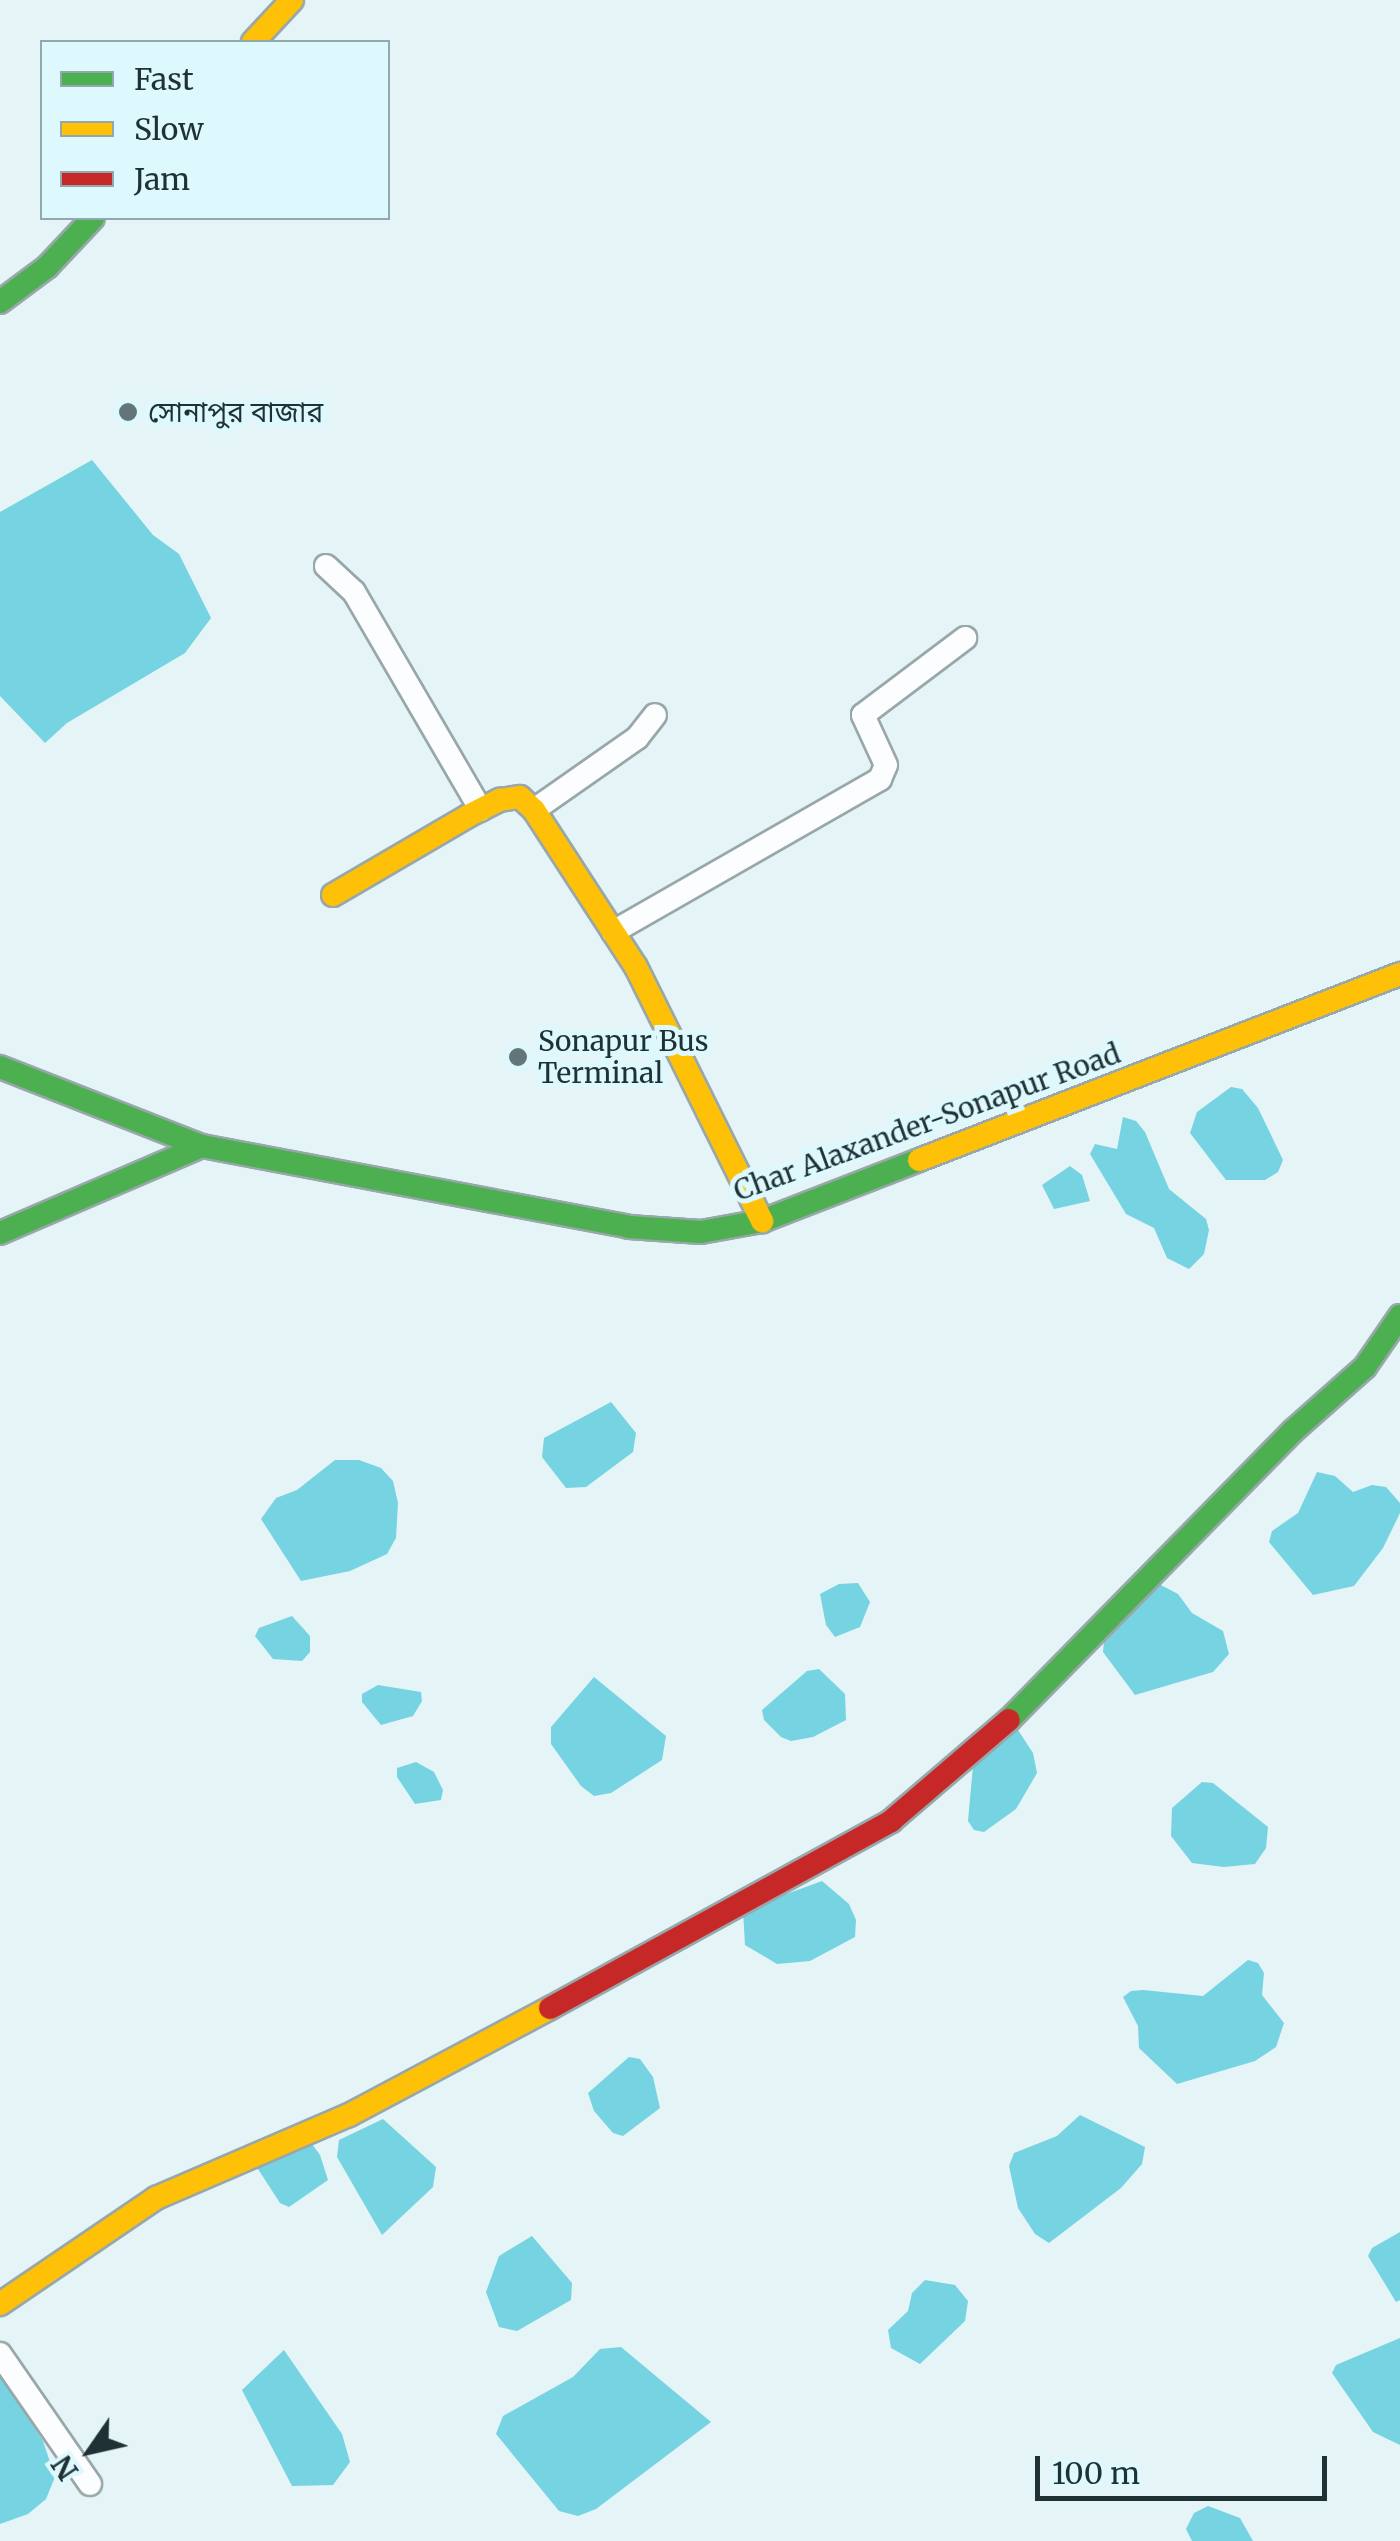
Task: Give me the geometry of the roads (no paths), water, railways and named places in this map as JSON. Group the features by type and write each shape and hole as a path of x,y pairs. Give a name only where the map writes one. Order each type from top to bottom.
{"street":[{"path":"255,40 292,0"},
{"path":"0,302 48,267 91,220"},
{"path":"326,566 354,592 480,810"},
{"path":"613,932 880,779 886,765 863,715 965,638"},
{"path":"534,810 637,738 656,716"},
{"path":"332,895 480,810 520,797 534,810 636,967 762,1221"},
{"name":"Char Alaxander-Sonapur Road","path":"0,1067 202,1146 629,1228 702,1232 762,1221 1400,974"},
{"path":"0,1232 202,1146"},
{"path":"0,2304 156,2198 350,2115 718,1919 891,1821 998,1732 1293,1431 1365,1367 1400,1316"},
{"path":"0,2354 90,2484"}],"water":[{"path":"92,460 153,535 179,554 211,618 185,653 67,723 45,743 0,696 0,512"},
{"path":"1231,1087 1242,1089 1258,1108 1283,1160 1278,1172 1265,1180 1226,1180 1190,1133 1197,1112"},
{"path":"1123,1117 1136,1121 1145,1132 1169,1189 1206,1219 1209,1230 1204,1254 1189,1269 1167,1258 1154,1228 1126,1214 1090,1154 1095,1144 1117,1149"},
{"path":"1070,1166 1082,1175 1090,1201 1054,1209 1042,1185"},
{"path":"611,1402 636,1433 633,1452 586,1487 566,1488 542,1457 544,1438"},
{"path":"335,1460 359,1460 381,1468 393,1481 398,1503 396,1538 387,1554 350,1571 301,1581 261,1519 276,1498 297,1490"},
{"path":"1317,1472 1335,1476 1353,1492 1372,1485 1386,1487 1400,1503 1400,1513 1383,1548 1354,1586 1313,1595 1269,1542 1272,1531 1298,1513"},
{"path":"858,1583 870,1602 860,1627 835,1637 826,1625 820,1594 839,1584"},
{"path":"1157,1583 1178,1594 1192,1613 1223,1631 1229,1654 1213,1672 1135,1695 1103,1652 1104,1639"},
{"path":"292,1616 310,1636 310,1652 302,1661 273,1659 255,1636 259,1628"},
{"path":"819,1669 845,1694 846,1720 813,1737 791,1741 781,1737 764,1720 762,1710 807,1671"},
{"path":"594,1677 666,1736 662,1760 611,1793 594,1796 581,1786 551,1744 551,1727"},
{"path":"378,1685 421,1692 422,1701 413,1716 381,1725 362,1702 362,1694"},
{"path":"1014,1724 1033,1753 1037,1773 1016,1809 984,1832 974,1830 968,1821 974,1755"},
{"path":"416,1762 434,1772 443,1790 441,1800 415,1804 397,1777 397,1768"},
{"path":"1202,1782 1213,1783 1268,1827 1266,1848 1255,1864 1224,1867 1192,1863 1171,1836 1172,1808"},
{"path":"822,1881 849,1904 856,1920 855,1937 810,1961 777,1964 745,1945 743,1910"},
{"path":"1248,1960 1258,1963 1264,1973 1262,1995 1284,2023 1276,2047 1255,2061 1177,2084 1139,2048 1138,2026 1123,1997 1131,1991 1143,1990 1203,1996"},
{"path":"629,2057 640,2059 653,2077 660,2108 623,2136 613,2133 594,2111 588,2093"},
{"path":"1080,2115 1145,2147 1142,2164 1121,2188 1049,2243 1035,2234 1018,2208 1009,2166 1014,2153 1057,2136"},
{"path":"383,2119 436,2167 433,2187 382,2235 337,2157 339,2140"},
{"path":"309,2140 320,2155 328,2180 289,2207 280,2203 256,2166"},
{"path":"1400,2232 1400,2300 1396,2302 1368,2256 1372,2248"},
{"path":"532,2236 572,2283 571,2300 517,2331 499,2327 486,2292 499,2256"},
{"path":"925,2280 955,2285 968,2301 965,2321 920,2364 891,2348 888,2330 908,2311 912,2293"},
{"path":"1400,2338 1400,2445 1373,2432 1332,2373 1336,2365"},
{"path":"621,2347 711,2422 596,2509 578,2516 559,2511 496,2434 503,2416 573,2377 600,2349"},
{"path":"284,2350 342,2434 350,2462 333,2485 292,2486 242,2390"},
{"path":"0,2373 43,2441 55,2477 46,2499 28,2514 0,2524"},
{"path":"1208,2506 1240,2518 1253,2541 1192,2541 1186,2529 1194,2513"}],"place":[{"name":"সোনাপুর বাজার","path":"128,412"},
{"name":"Sonapur Bus Terminal","path":"518,1057"}]}
